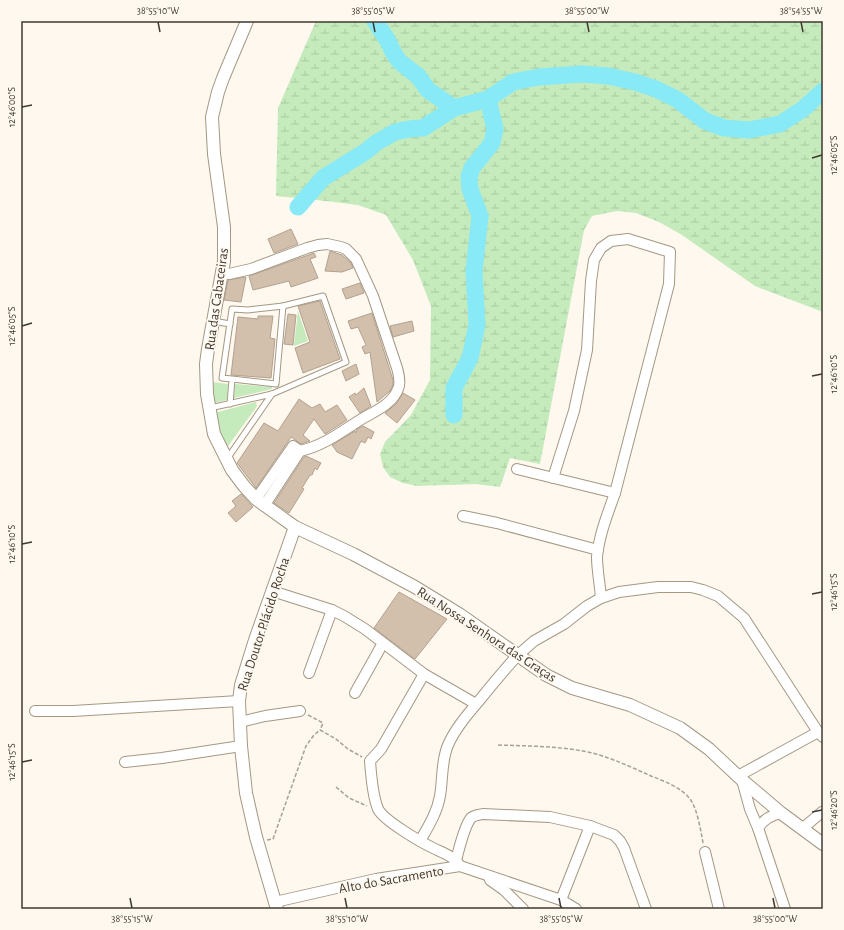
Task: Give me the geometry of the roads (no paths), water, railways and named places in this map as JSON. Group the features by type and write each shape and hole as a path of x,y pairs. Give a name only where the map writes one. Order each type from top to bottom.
{"street":[{"name":"Rua das Cabaceiras","path":"247,21 223,78 212,117 214,154 224,227 224,253 222,273 212,321 206,364 209,408 214,434 226,460 237,478 260,502 295,528"},
{"path":"553,478 574,411 587,350 591,281 594,260 601,248 611,241 628,240 670,252 669,284 615,493 604,523 598,550 597,567 601,598"},
{"path":"222,273 229,274 251,269 307,248 327,244 346,249 356,259 374,296 399,378 398,390 384,406 324,442 300,451 260,502"},
{"path":"517,469 615,493"},
{"path":"463,516 497,523 598,550"},
{"name":"Rua Doutor Plácido Rocha","path":"276,906 257,842 246,793 241,746 239,701 245,673 272,591 295,528"},
{"name":"Rua Nossa Senhora das Graças","path":"295,528 353,554 415,586 518,654 546,675 572,688 630,705 680,728 709,749 781,813 823,844"},
{"path":"420,841 434,816 437,807 444,757 448,744 464,719 518,654 534,641 564,624 587,606 601,598 619,592 670,586 691,587 718,596 736,611 751,629 820,735 740,778 785,909"},
{"path":"272,591 332,610 354,622 424,674 476,704"},
{"path":"309,672 332,610"},
{"path":"355,693 383,643"},
{"path":"424,674 384,743 370,761 371,780 379,810 400,828 458,863 482,874 560,900 576,909"},
{"path":"35,711 73,711 239,701"},
{"path":"240,722 265,716 300,711"},
{"path":"125,762 241,746"},
{"path":"803,828 822,812 823,814"},
{"path":"758,828 768,817 781,813"},
{"name":"Alto do Sacramento","path":"276,906 376,879 458,863 470,818 474,815 483,814 550,818 590,826 614,835 620,841 628,856 646,909"},
{"path":"560,900 590,826"},
{"path":"706,852 719,909"},
{"path":"482,874 504,890 523,909"}],"lane":[{"path":"209,408 272,394 346,362 323,296 283,306 248,310 232,309 222,378 276,384 283,306"},
{"path":"212,321 230,324"},
{"path":"230,404 232,379"},
{"path":"226,460 272,394"}],"waterway":[{"path":"375,21 400,62 418,76 428,90 454,108"},
{"path":"298,207 323,178 365,152 376,143 395,132 423,128 454,108 488,99 513,82 539,77 582,74 608,76 635,82 656,89 678,100 705,121 724,128 749,130 780,124 803,109 823,91"},
{"path":"454,415 454,388 470,358 477,325 474,271 480,216 470,189 469,177 472,168 492,143 495,129 488,99"}]}
